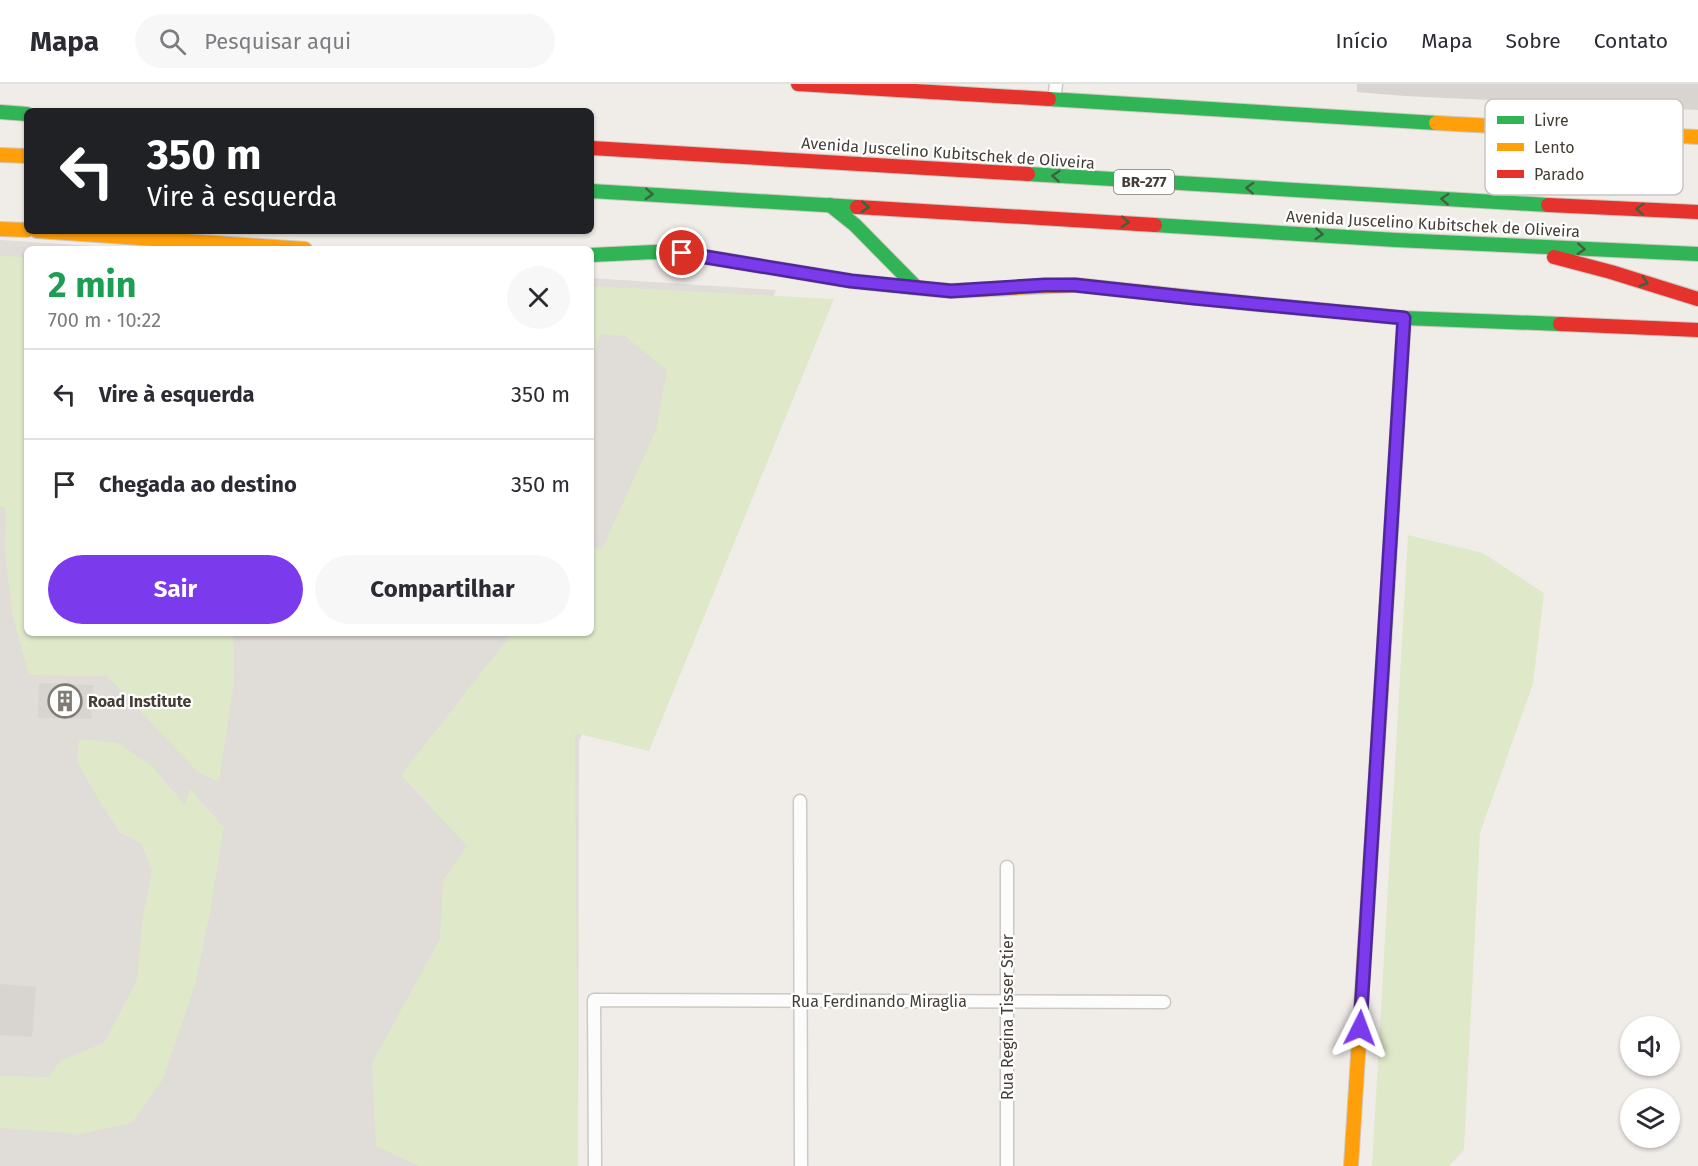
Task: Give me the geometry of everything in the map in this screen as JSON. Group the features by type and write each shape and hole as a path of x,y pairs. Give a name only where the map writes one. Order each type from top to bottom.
{"main road":[{"path":"798,84 1485,126"},
{"path":"0,112 24,114"},
{"path":"1683,136 1698,137"},
{"name":"Avenida Juscelino Kubitschek de Oliveira","path":"594,148 1504,203 1698,212"},
{"path":"0,155 24,156"},
{"name":"Avenida Juscelino Kubitschek de Oliveira","path":"594,190 1506,245 1698,254"},
{"path":"830,205 855,225 916,287"},
{"path":"0,228 24,230"},
{"path":"82,234 260,246"},
{"path":"1506,245 1611,272 1698,299"},
{"path":"594,255 682,253 851,281 951,291 1075,285 1404,318 1698,330"},
{"path":"1351,1166 1404,318"}],"street":[{"path":"1054,100 1056,84"},
{"path":"800,801 801,1166"},
{"name":"Rua Regina Tisser Stier","path":"1007,867 1007,1166"},
{"name":"Rua Ferdinando Miraglia","path":"595,1166 594,1000 1164,1002"}],"shaded area":[{"path":"0,240 93,246 24,246 24,636 594,636 594,278 776,290 579,741 578,1166 0,1166"}],"green space":[{"path":"0,256 24,257 24,636 233,636 234,681 219,782 198,772 107,676 29,675 12,614 5,549 6,508 0,506"},
{"path":"594,286 834,299 649,751 575,733 578,1166 419,1166 376,1146 372,1063 440,939 443,880 467,846 401,775 509,636 594,636 594,548 602,549 656,430 667,370 625,336 601,334 594,354"},
{"path":"1408,535 1483,553 1544,593 1533,684 1480,833 1464,1150 1449,1166 1372,1166"},
{"path":"79,739 118,743 152,766 185,805 190,789 224,827 210,912 195,985 163,1079 132,1123 80,1134 0,1128 0,1076 49,1077 60,1061 104,1043 137,980 143,917 152,871 141,843 120,833 77,762"}],"building":[{"path":"1357,84 1698,84 1698,110 1683,109 1683,99 1485,100 1357,92"},
{"name":"Road Institute","path":"39,683 93,685 91,719 38,718"},
{"path":"0,984 36,987 32,1037 0,1035"}],"traffic: fast":[{"path":"1049,99 1436,123"},
{"path":"0,112 24,114"},
{"path":"1028,174 1548,205"},
{"path":"594,191 857,207"},
{"path":"830,205 855,225 916,287"},
{"path":"1155,225 1396,240 1698,254"},
{"path":"594,255 682,253 851,281 919,288"},
{"path":"1256,304 1404,318 1560,324"},
{"path":"1383,662 1404,318"}],"traffic: slow":[{"path":"1436,123 1485,126"},
{"path":"1683,136 1698,137"},
{"path":"0,155 24,156"},
{"path":"0,229 24,230"},
{"path":"82,234 260,246"},
{"path":"919,288 951,291 1075,285 1256,304"},
{"path":"1351,1166 1383,662"}],"traffic: jam":[{"path":"798,84 1049,99"},
{"path":"594,148 1028,174"},
{"path":"1548,205 1698,212"},
{"path":"857,207 1155,225"},
{"path":"1554,257 1698,299"},
{"path":"1560,324 1698,330"}],"place":[{"name":"Road Institute","path":"65,701"}],"route":[{"path":"682,253 851,281 951,291 1075,285 1404,318 1360,1028"}]}
